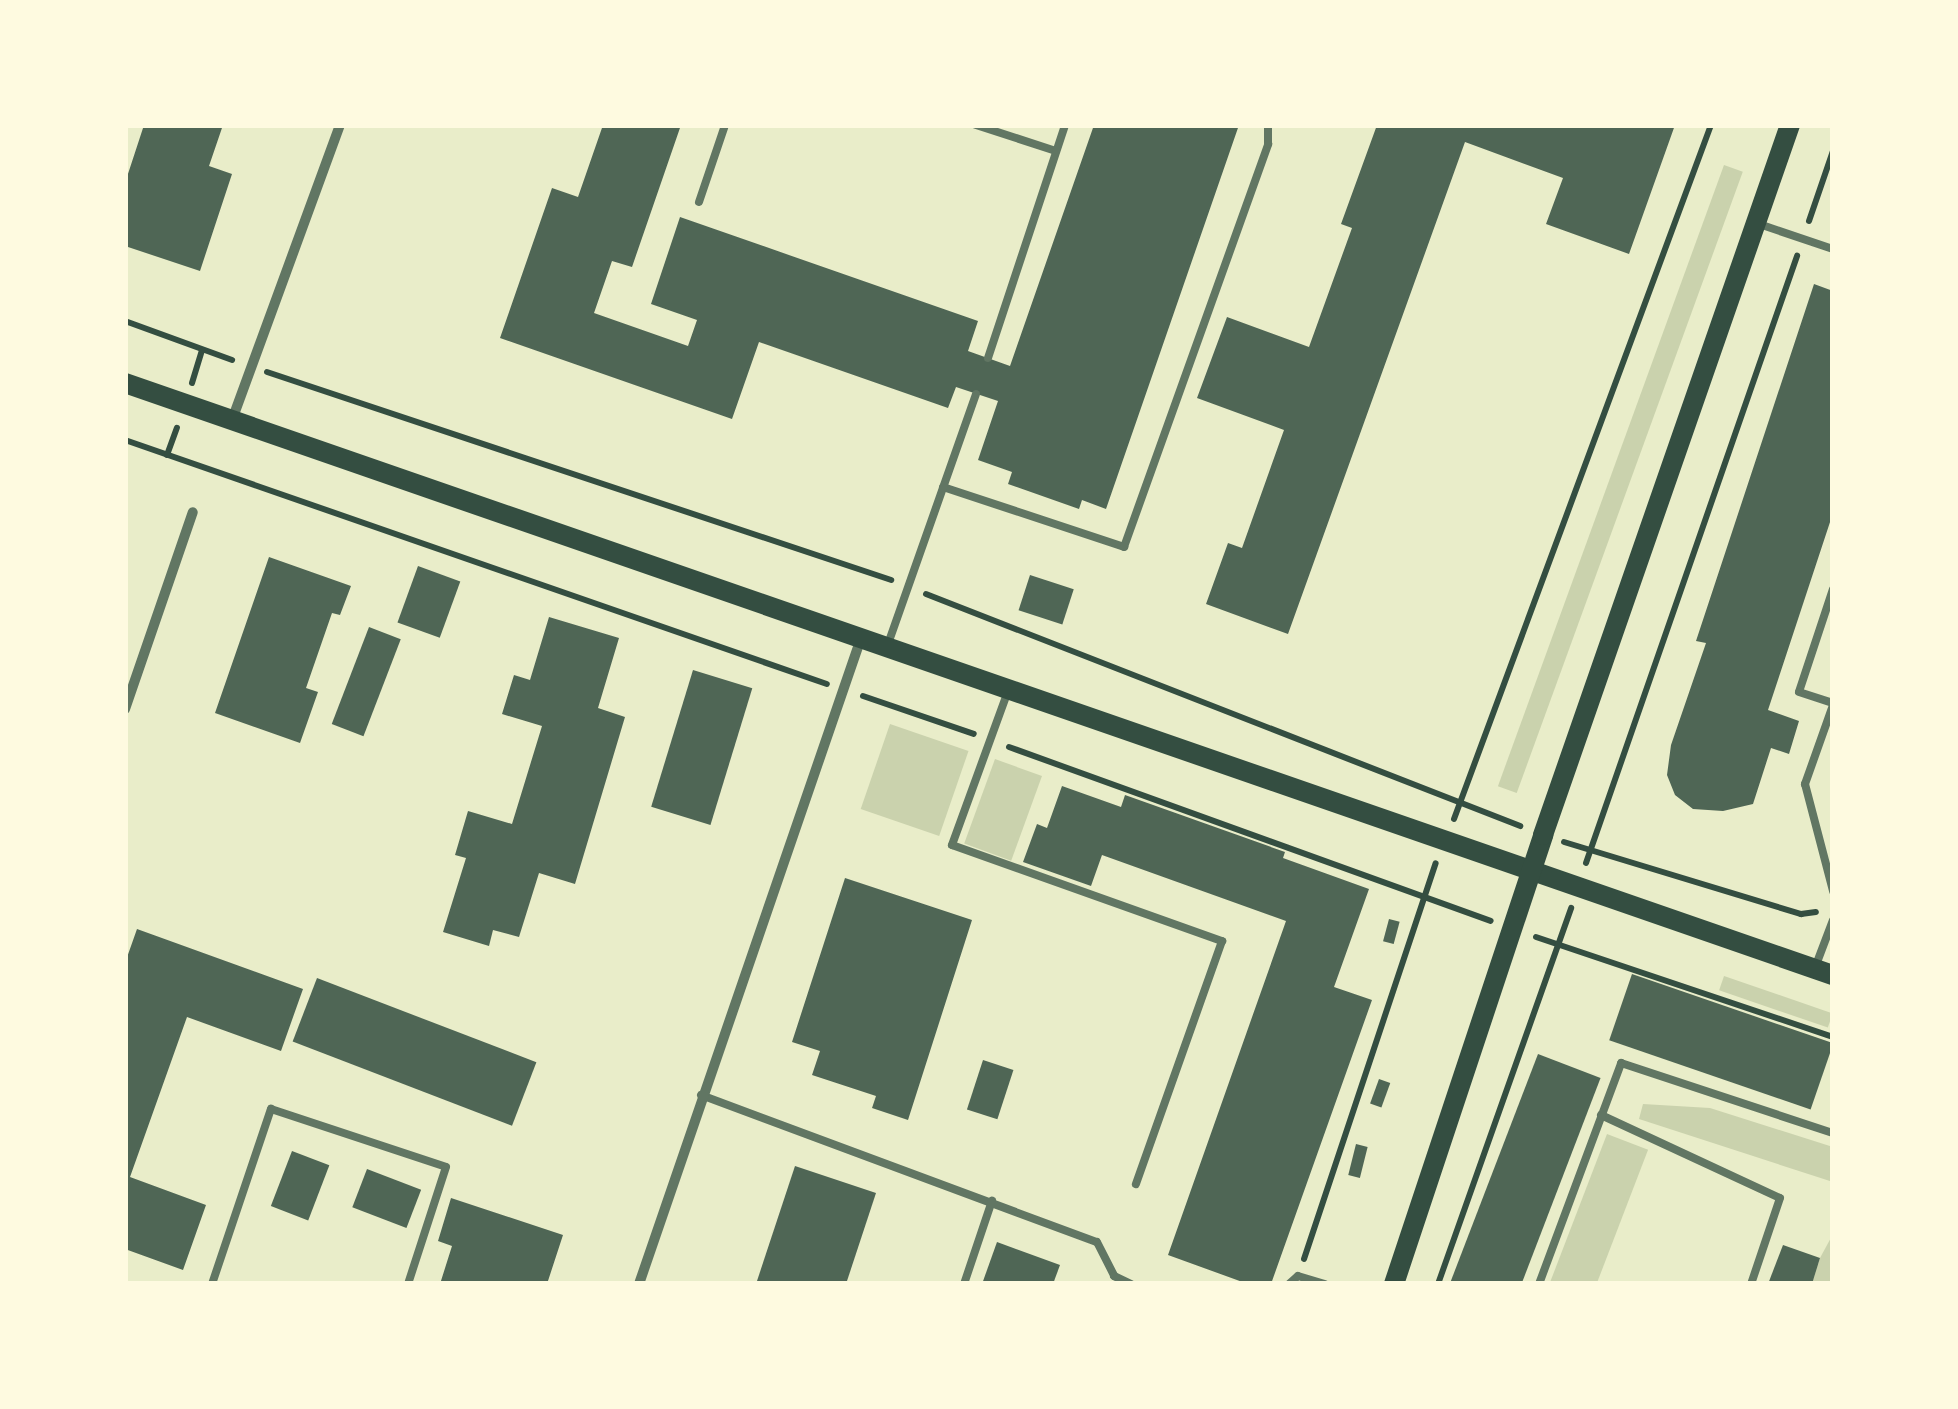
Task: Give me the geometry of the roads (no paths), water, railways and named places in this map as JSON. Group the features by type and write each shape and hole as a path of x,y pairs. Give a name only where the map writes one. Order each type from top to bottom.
{"main road":[{"path":"1394,1284 1543,835 1790,125"},
{"path":"125,383 1824,972"}],"street":[{"path":"232,420 340,125"},
{"path":"125,709 193,512"},
{"path":"639,1284 861,638"}],"lane":[{"path":"700,202 726,125"},
{"path":"976,125 1056,151"},
{"path":"988,358 1065,125"},
{"path":"942,488 1124,547 1268,144 1268,125"},
{"path":"1754,223 1833,248"},
{"path":"887,647 976,394"},
{"path":"1833,589 1799,692 1833,704 1805,784 1833,891"},
{"path":"1008,691 952,845 1222,941 1136,1184"},
{"path":"1824,972 1833,920"},
{"path":"1538,1284 1620,1063 1833,1133"},
{"path":"701,1096 1096,1242 1114,1276 1131,1284"},
{"path":"212,1284 271,1109 446,1167 408,1284"},
{"path":"1601,1115 1780,1198 1750,1284"},
{"path":"964,1284 992,1202"},
{"path":"1289,1284 1298,1276 1325,1284"}]}
